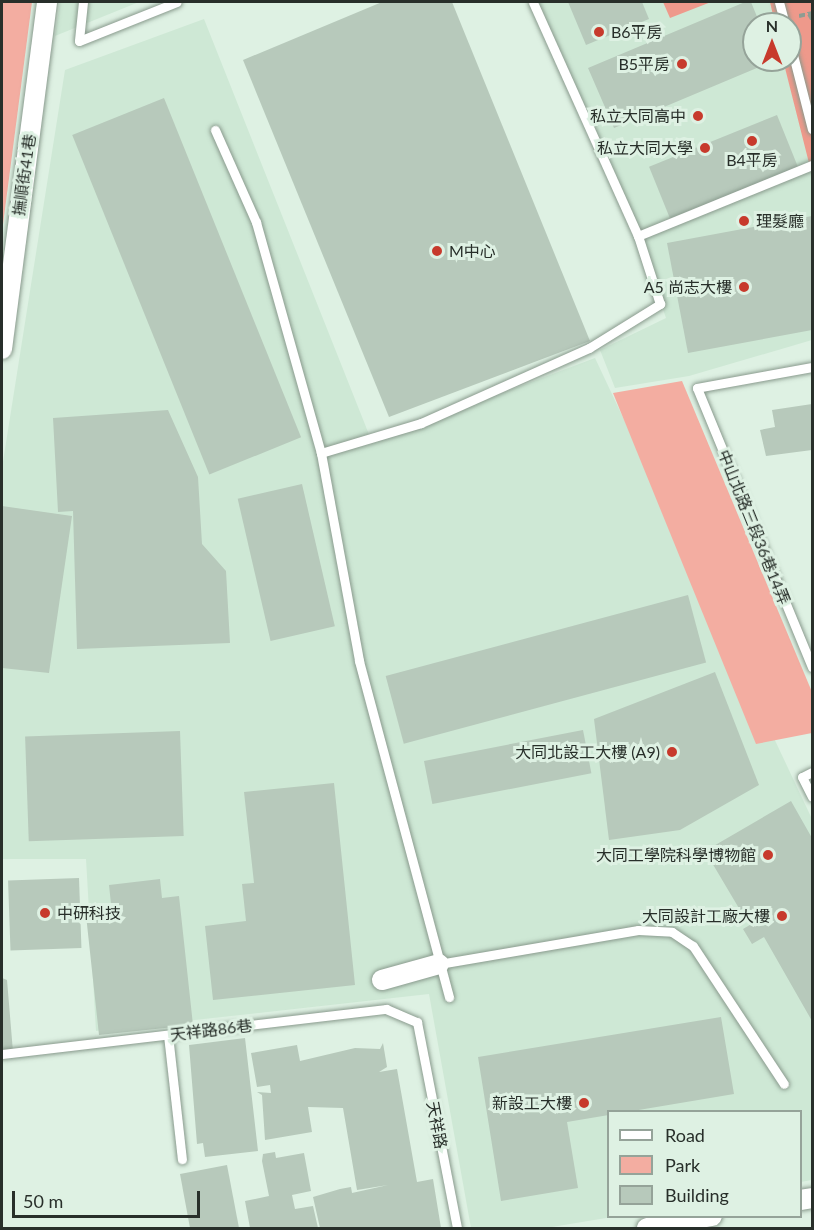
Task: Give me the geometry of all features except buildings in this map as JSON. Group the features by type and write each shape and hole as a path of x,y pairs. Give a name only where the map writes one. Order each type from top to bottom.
{"street":[{"name":"撫順街41巷","path":"2,350 47,2"},
{"path":"382,980 439,964"},
{"path":"647,1228 701,1218"}],"lane":[{"path":"83,2 79,41 177,2"},
{"path":"321,453 421,423 589,348 660,304 638,236 533,2"},
{"path":"798,72 813,129"},
{"path":"215,130 256,222 321,453 359,661 449,997"},
{"path":"638,236 813,165"},
{"name":"中山北路三段36巷14弄","path":"813,367 697,387 813,667"},
{"path":"813,772 802,777 813,797"},
{"path":"439,964 638,930 672,932 693,946 784,1084"},
{"name":"天祥路86巷","path":"2,1054 386,1009 417,1022"},
{"name":"天祥路","path":"417,1022 457,1228"},
{"path":"168,1035 182,1159"}],"path":[{"path":"809,14 813,19"}],"shaded area":[{"path":"60,2 139,2 55,36"},
{"name":"私立大同大學","path":"533,2 812,2 812,340 689,376 615,388 600,350 666,318 638,236"},
{"path":"663,2 711,2 670,18"},
{"path":"770,2 812,2 812,175 786,72 802,72 802,12 772,12"},
{"path":"204,19 372,442 595,358 812,819 812,1180 802,1182 802,1110 607,1110 607,1218 546,1228 471,1228 429,994 96,1031 86,859 2,859 2,468 65,70"}],"green space":[{"path":"2,2 32,2 2,232"},
{"path":"682,381 812,692 812,733 756,744 613,393"}],"place":[{"name":"B6平房","path":"599,32"},
{"name":"B5平房","path":"682,64"},
{"name":"私立大同高中","path":"698,116"},
{"name":"B4平房","path":"752,141"},
{"name":"私立大同大學","path":"705,148"},
{"name":"理髮廳","path":"744,221"},
{"name":"M中心","path":"437,251"},
{"name":"A5 尚志大樓","path":"744,287"},
{"name":"大同北設工大樓 (A9)","path":"672,752"},
{"name":"大同工學院科學博物館","path":"768,855"},
{"name":"中研科技","path":"45,913"},
{"name":"大同設計工廠大樓","path":"782,916"},
{"name":"新設工大樓","path":"584,1103"}]}
